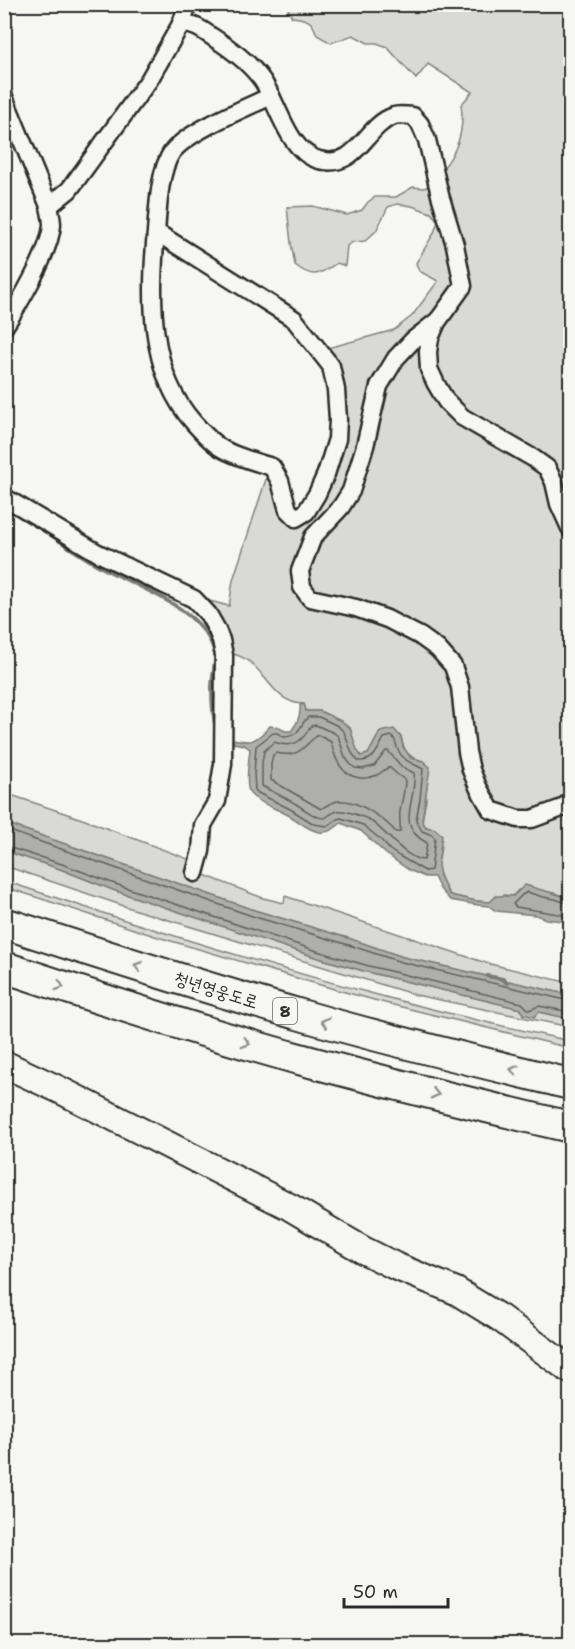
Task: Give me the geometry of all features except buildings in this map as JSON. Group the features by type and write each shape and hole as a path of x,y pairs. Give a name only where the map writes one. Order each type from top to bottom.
{"highway":[{"name":"청년영웅도로","path":"4,923 302,1016 570,1084"},
{"name":"8","path":"4,967 290,1056 570,1127"}],"main road":[{"path":"4,1064 280,1202 363,1250 456,1291 500,1318 570,1370"}],"street":[{"path":"49,206 69,190 149,80 181,24 188,4"},
{"path":"181,24 192,24 250,65 262,80 296,143 308,154 318,159 331,162 341,161 351,155 385,122 396,115 412,116 420,124 427,140 455,245 463,286 437,322 430,338 429,369 446,401 462,417 547,468 570,528"},
{"path":"156,232 294,319 331,366 336,390 338,439 317,494 306,512 296,518 288,510 280,481 272,467 222,448 204,434 186,413 162,365 156,336 153,298 156,232 164,172 172,152 188,137 271,96"},
{"path":"4,97 49,206 52,225 40,262 4,327"},
{"path":"437,322 413,340 396,358 379,386 365,446 351,491 341,507 313,537 300,571 302,587 310,598 356,608 387,619 420,636 438,649 453,666 460,687 471,770 491,810 518,819 532,819 562,808 570,802"},
{"path":"4,497 98,553 194,598 208,614 216,628 224,655 223,764 217,801 203,825 201,851 195,873"}],"shaded area":[{"path":"286,5 570,5 570,523 556,481 463,415 439,383 433,338 466,287 438,174 450,159 458,142 462,124 461,105 472,92 428,64 416,79 387,47 377,43 368,43 353,35 331,43 317,35 309,21 292,17"},
{"path":"433,181 460,285 393,356 347,489 324,518 298,589 418,639 449,668 463,752 501,818 570,807 570,899 556,893 518,890 513,896 504,895 490,902 450,895 438,870 441,846 435,829 426,827 422,821 426,800 423,761 408,753 401,737 377,738 368,754 361,756 357,751 350,728 320,711 306,711 304,704 287,700 250,662 228,652 198,598 229,606 233,580 269,470 296,523 342,440 324,349 394,330 412,316 438,281 419,271 416,263 434,233 438,221 431,213 412,206 397,204 388,207 376,231 365,241 353,242 347,246 345,266 337,263 312,274 295,265 287,207 313,206 347,215 362,210 375,197 396,197 413,187 429,186"},
{"path":"423,339 433,386 544,470 570,535 570,800 547,813 503,813 480,786 454,665 356,606 303,586 307,556 343,508 381,387"},
{"path":"5,793 196,862 199,873 263,898 284,903 285,896 486,963 570,983 570,995 403,957 254,910 5,823"},
{"path":"5,851 113,890 315,957 367,972 521,1009 523,1015 538,1012 570,1019 570,1027 416,995 139,911 5,866"},
{"path":"5,881 148,928 340,985 434,1010 570,1041 570,1048 385,1003 161,938 5,887"}],"water":[{"path":"304,704 306,711 320,711 350,728 361,756 368,754 380,732 394,729 401,737 403,747 411,758 423,761 430,767 422,821 426,827 435,829 442,835 438,865 440,876 450,895 490,902 496,896 513,896 525,885 570,899 570,922 546,919 536,915 496,911 489,906 450,900 440,889 434,877 425,877 409,870 386,854 361,831 341,823 329,831 316,831 254,797 249,791 247,782 250,749 244,745 227,742 228,738 251,741 270,726 291,731 296,725 300,705"},
{"path":"5,823 254,910 403,957 570,995 570,1019 539,1012 534,1017 523,1014 521,1009 367,972 113,890 5,851"}],"waterway":[{"path":"41,528 103,568 181,609 194,620 213,647 215,657 212,693 216,729"},
{"path":"487,976 503,979 507,983"}]}
